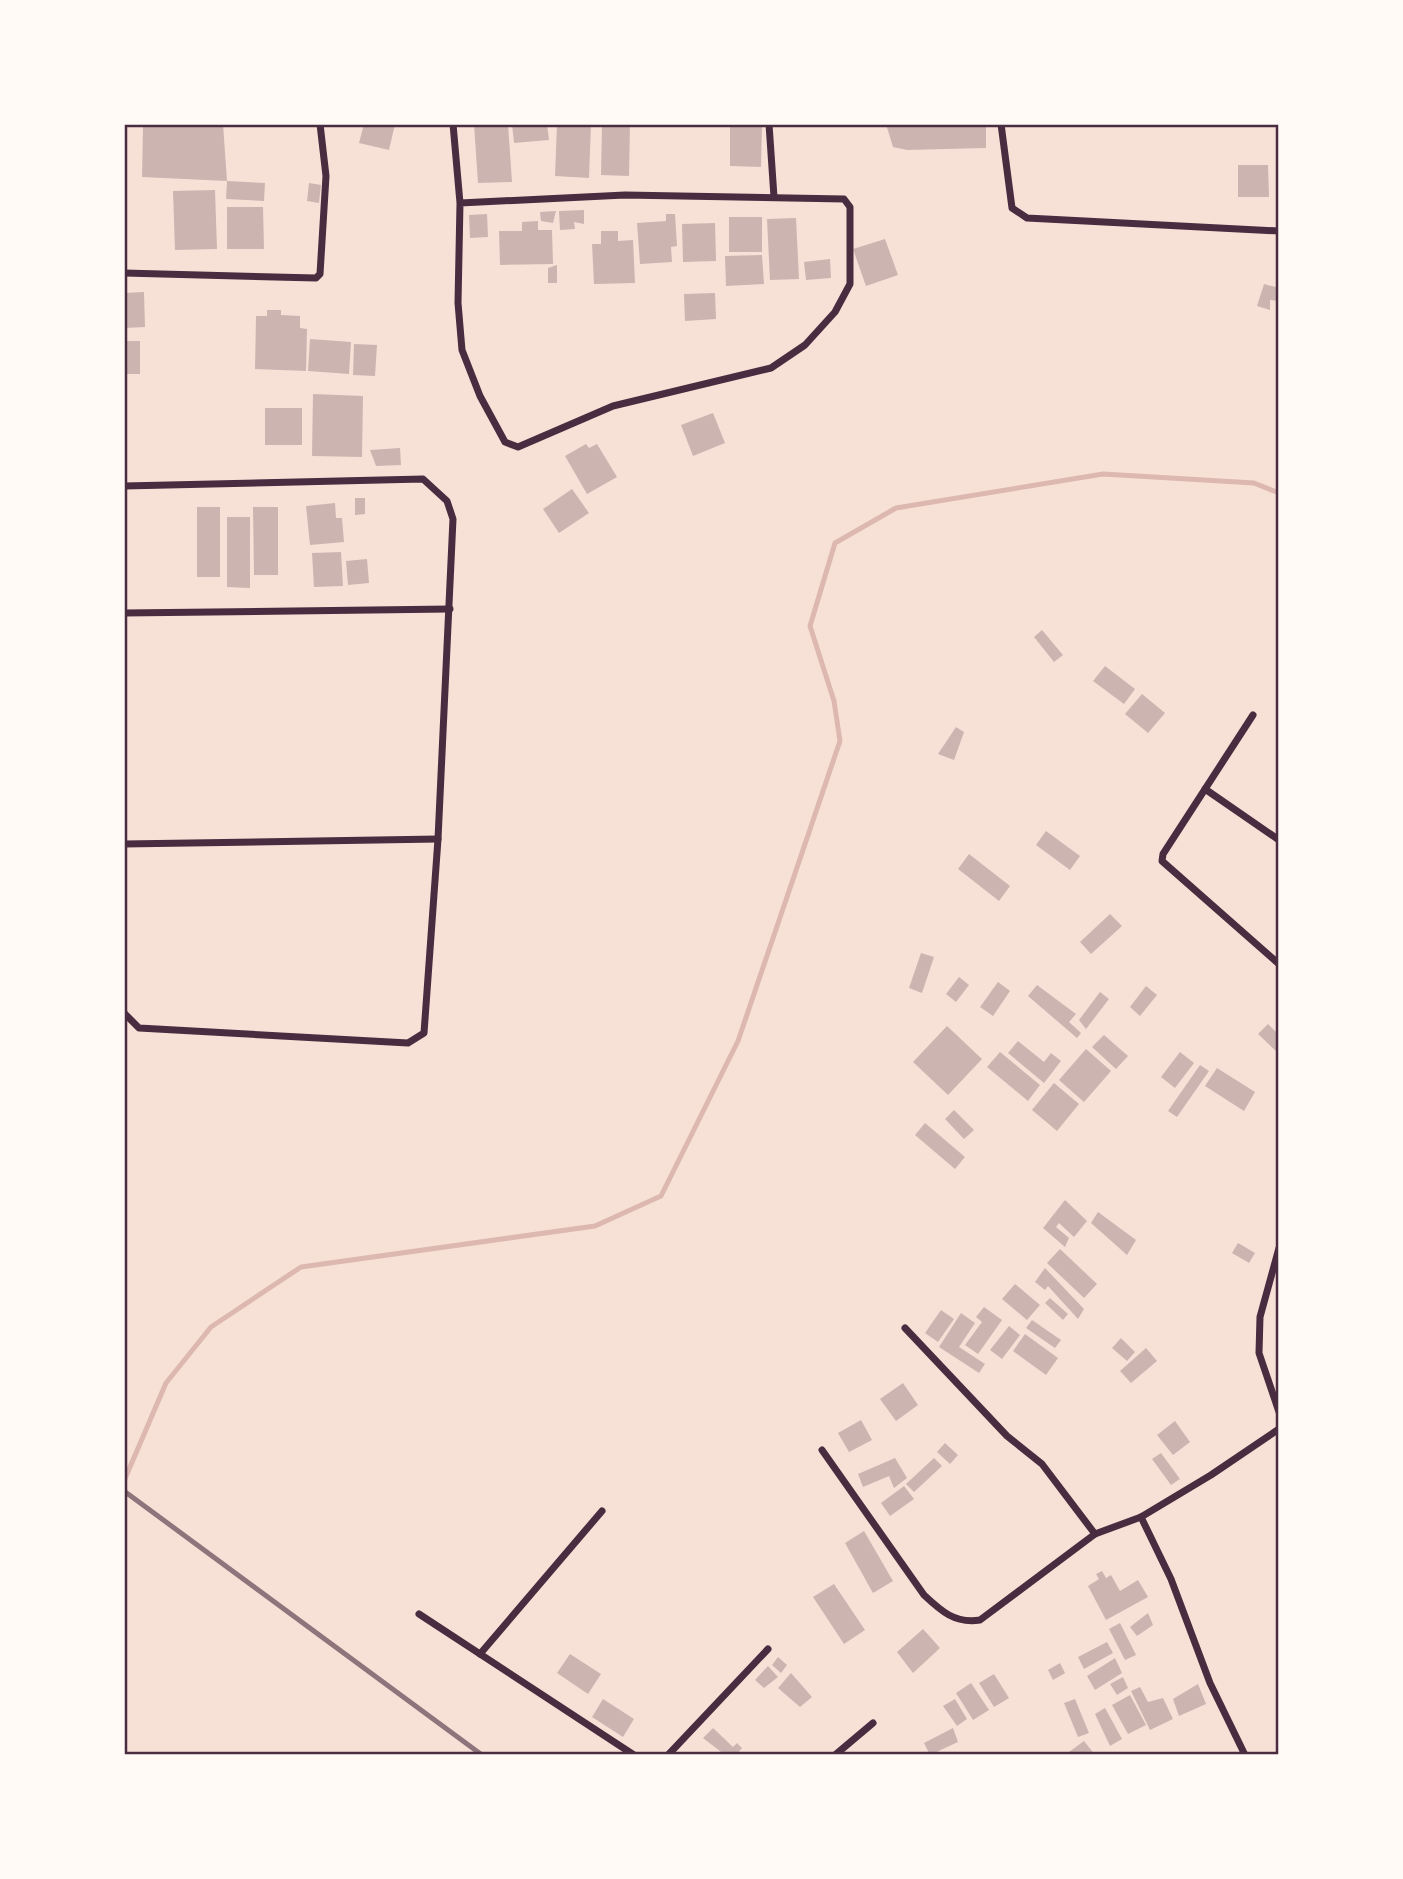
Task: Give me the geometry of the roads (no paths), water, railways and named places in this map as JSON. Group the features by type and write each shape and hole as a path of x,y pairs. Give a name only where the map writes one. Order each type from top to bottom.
{"street":[{"path":"124,274 316,278 320,274 326,176 320,124"},
{"path":"453,124 460,204 458,303 462,350 480,396 505,442 518,447 613,406 771,368 805,345 835,312 850,284 850,206 844,199 625,195 460,204"},
{"path":"769,124 775,197"},
{"path":"1001,124 1012,208 1027,218 1279,231"},
{"path":"124,486 423,479 447,501 453,519 438,839 424,1033 408,1043 139,1028 124,1013"},
{"path":"124,613 450,609"},
{"path":"1253,715 1163,854 1162,861 1279,964"},
{"path":"1205,789 1279,840"},
{"path":"124,844 438,839"},
{"path":"1279,1248 1259,1317 1259,1353 1279,1412"},
{"path":"905,1328 1007,1436 1042,1464 1096,1534"},
{"path":"822,1450 924,1595 940,1611 967,1622 980,1620 1096,1534 1140,1517 1211,1475 1279,1429"},
{"path":"480,1654 602,1511"},
{"path":"1140,1517 1171,1579 1210,1683 1245,1755"},
{"path":"419,1615 634,1755"},
{"path":"668,1755 768,1649"},
{"path":"835,1755 873,1723"}],"waterway":[{"path":"124,1481 166,1383 211,1327 301,1267 595,1226 661,1196 738,1041 840,741 834,701 810,626 835,543 896,508 1103,474 1254,483 1279,493"}],"railway":[{"path":"124,1491 482,1755"}]}
